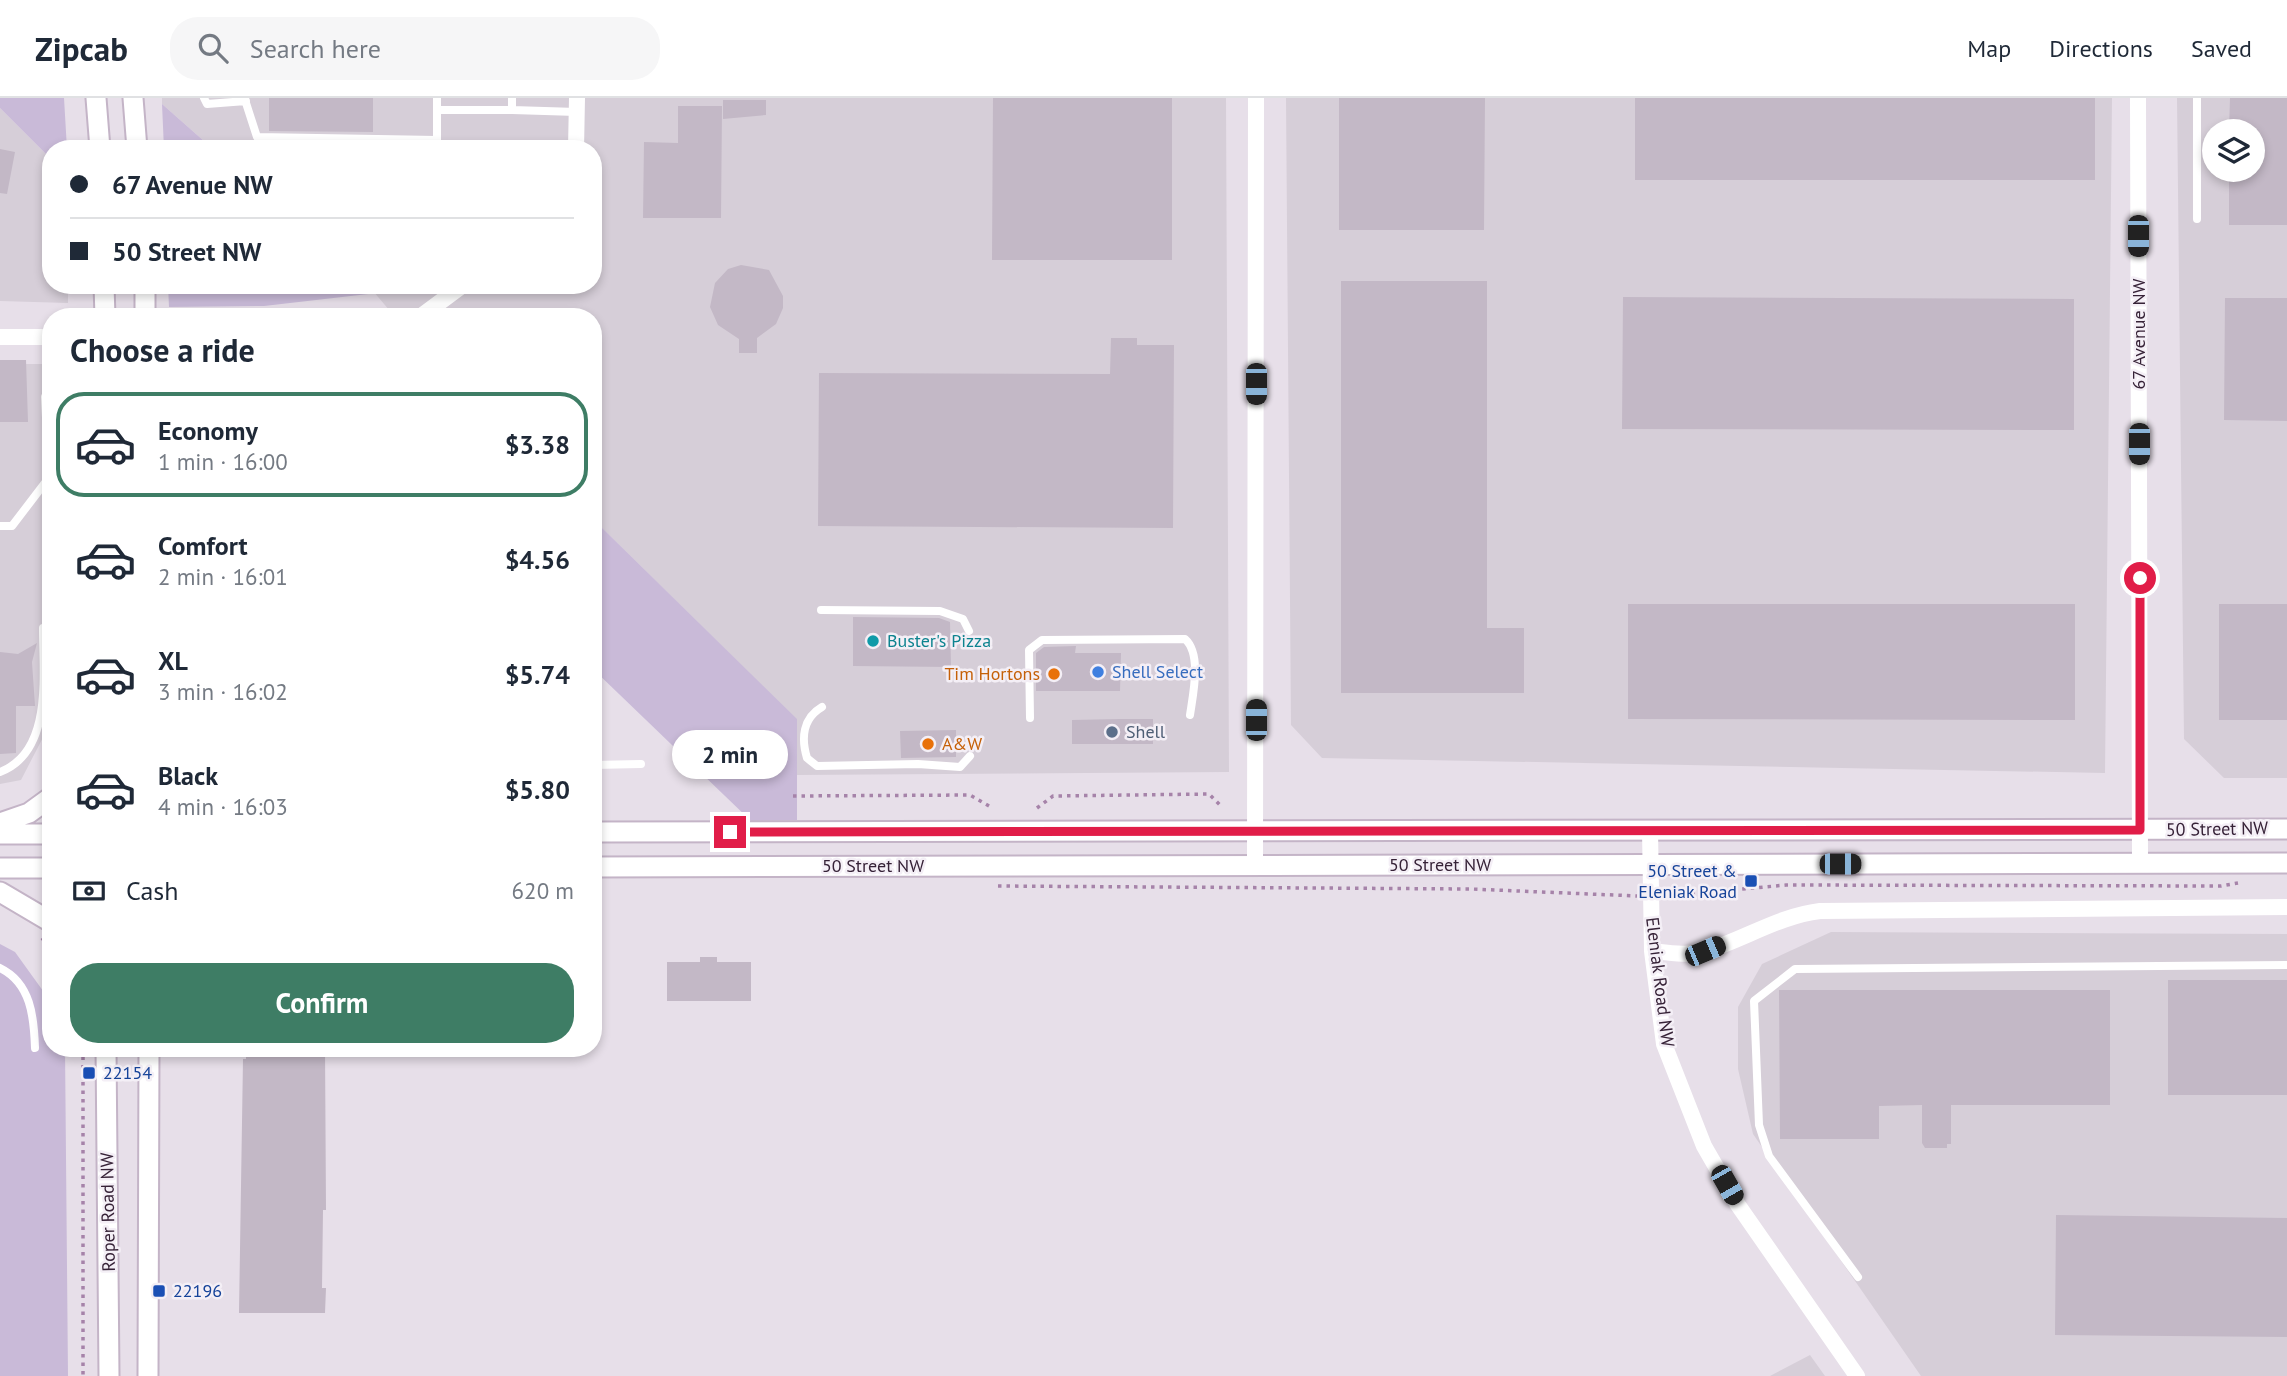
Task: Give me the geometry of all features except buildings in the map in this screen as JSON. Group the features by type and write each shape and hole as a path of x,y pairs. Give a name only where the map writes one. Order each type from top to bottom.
{"main road":[{"path":"96,98 99,140"},
{"path":"133,98 136,140"},
{"path":"0,823 29,813 42,804"},
{"name":"50 Street NW","path":"602,832 2287,829"},
{"path":"0,834 42,834"},
{"name":"50 Street NW","path":"602,867 2287,863"},
{"path":"0,868 42,868"},
{"path":"0,892 42,927"},
{"name":"Roper Road NW","path":"106,1057 109,1376"},
{"path":"148,1376 149,1057"}],"street":[{"path":"1255,865 1256,98"},
{"name":"67 Avenue NW","path":"2138,98 2140,863"},
{"path":"576,140 577,105"},
{"path":"432,308 451,294"},
{"path":"0,337 42,337"},
{"name":"Eleniak Road NW","path":"1650,830 1652,951 1664,1044 1704,1146 1738,1205 1857,1376"},
{"path":"1652,951 1677,954 1705,951 1799,914 1820,911 2287,907"}],"lane":[{"path":"204,98 207,104 246,101 257,138 437,140 437,98"},
{"path":"482,98 482,110"},
{"path":"512,98 512,110"},
{"path":"2197,98 2197,219"},
{"path":"437,110 512,110 577,105"},
{"path":"0,526 12,526 42,487"},
{"path":"821,610 940,611 964,619 969,631"},
{"path":"1030,718 1029,650 1042,640 1185,639 1192,650 1194,663 1190,715"},
{"path":"0,772 15,766 35,738 42,700"},
{"path":"822,708 813,714 804,733 807,758 817,766 830,768 918,764 960,767 970,756"},
{"path":"602,765 641,764"},
{"path":"1858,1277 1769,1156 1759,1125 1754,1001 1795,969 2287,965"},
{"path":"0,968 8,972 25,990 34,1018 35,1048"}],"path":[{"path":"1037,808 1053,796 1209,794 1221,806"},
{"path":"793,796 970,795 989,806"},
{"path":"1672,896 1786,885 2221,886 2244,882"},
{"path":"994,886 1471,889 1620,895"},
{"path":"83,1057 83,1376"}],"shaded area":[{"path":"0,98 64,98 66,140 42,140 42,150 0,108"},
{"path":"162,98 1226,98 1229,772 797,775 796,719 602,528 602,308 387,308 376,294 602,294 602,140 203,140 162,104"},
{"path":"1286,98 2112,98 2105,773 1322,758 1291,725"},
{"path":"2177,98 2287,98 2287,778 2224,778 2184,739"},
{"path":"162,104 203,140 164,140"},
{"path":"0,108 42,150 42,294 68,294 68,303 0,301"},
{"path":"168,294 368,294 264,306 169,307"},
{"path":"0,364 42,364 42,739 21,780 0,784"},
{"path":"602,528 797,719 797,820 751,821 602,678"},
{"path":"1831,932 2287,934 2287,1376 1921,1376 1753,1134 1738,1069 1738,1007 1762,964"},
{"path":"0,944 15,952 42,990 42,1057 65,1057 68,1376 0,1376"},
{"path":"1810,1355 1825,1376 1770,1376"}],"place":[{"name":"Buster's Pizza","path":"873,641"},
{"name":"Shell Select","path":"1098,672"},
{"name":"Tim Hortons","path":"1054,674"},
{"name":"Shell","path":"1112,732"},
{"name":"A&W","path":"928,744"},
{"name":"50 Street & Eleniak Road","path":"1751,881"},
{"name":"22154","path":"89,1073"},
{"name":"22196","path":"159,1291"}],"route":[{"path":"730,832 2140,830 2140,578"}]}
